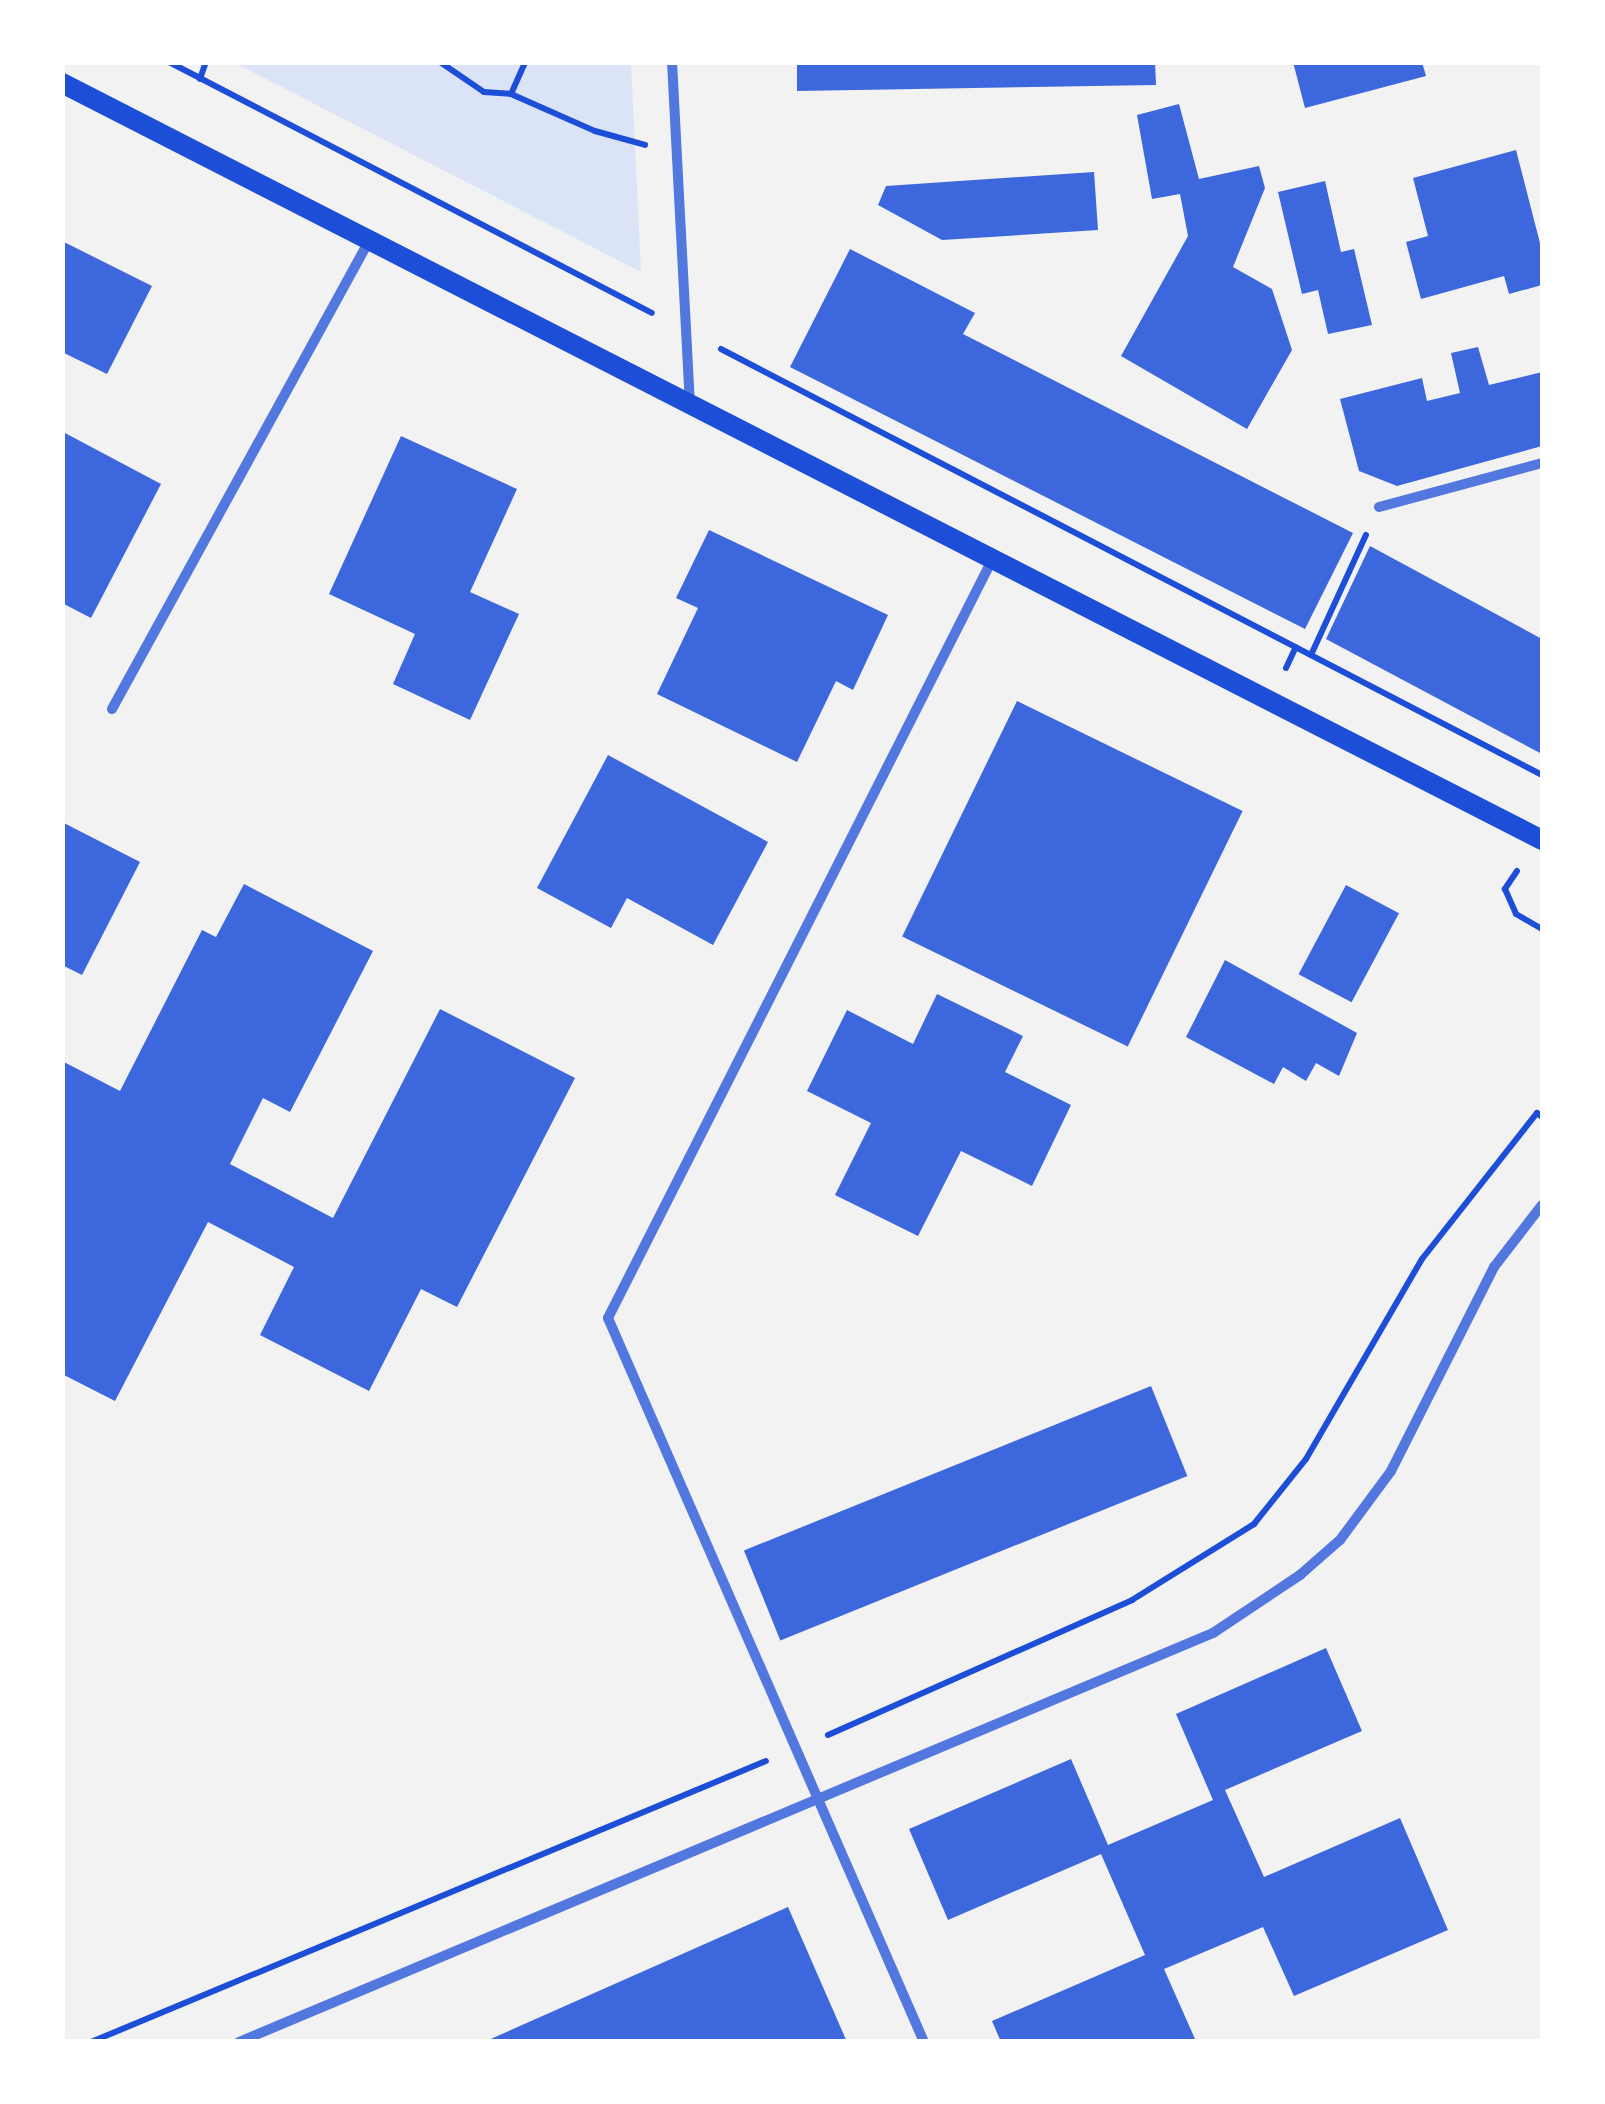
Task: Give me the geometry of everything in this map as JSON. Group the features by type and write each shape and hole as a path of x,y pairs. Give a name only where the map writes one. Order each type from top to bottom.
{"main road":[{"path":"62,83 1540,838"}],"street":[{"path":"672,62 690,404"},
{"path":"112,709 370,240"},
{"path":"1379,507 1542,463"},
{"path":"924,2042 608,1318 993,558"},
{"path":"239,2042 1213,1633 1300,1574 1340,1540 1392,1471 1494,1267 1542,1205"}],"path":[{"path":"170,62 662,318 661,300"},
{"path":"200,78 206,62"},
{"path":"440,62 484,92 511,94 595,131 656,148"},
{"path":"511,94 525,62"},
{"path":"684,330 1542,776"},
{"path":"1311,655 1379,507"},
{"path":"1540,838 1504,889 1516,914 1542,929"},
{"path":"91,2042 794,1750 1132,1600 1254,1524 1306,1459 1422,1259 1541,1112"}],"shaded area":[{"path":"235,63 631,63 641,272"}],"building":[{"path":"797,62 1155,62 1156,85 797,91"},
{"path":"1293,62 1422,62 1426,76 1305,108"},
{"path":"1179,104 1199,179 1259,166 1265,188 1233,267 1272,289 1292,350 1247,429 1121,356 1188,236 1180,194 1152,199 1137,115"},
{"path":"1516,150 1542,251 1542,285 1509,294 1504,276 1421,299 1406,242 1428,236 1413,178"},
{"path":"1094,172 1098,230 942,240 878,205 886,186"},
{"path":"1325,181 1341,252 1354,249 1372,325 1328,334 1318,290 1302,294 1278,192"},
{"path":"62,241 152,286 107,374 62,352"},
{"path":"850,249 975,313 963,334 1353,533 1305,629 790,367"},
{"path":"1478,347 1489,385 1542,372 1542,446 1397,486 1359,471 1340,399 1422,378 1427,401 1460,393 1451,353"},
{"path":"65,433 161,484 91,618 62,603"},
{"path":"401,436 517,489 470,592 519,614 470,720 393,684 415,634 329,594"},
{"path":"709,530 888,615 853,690 836,681 797,762 657,694 698,608 676,598"},
{"path":"1370,546 1542,639 1542,754 1326,639"},
{"path":"1017,701 1243,811 1128,1047 902,936"},
{"path":"608,755 768,842 713,945 627,898 611,928 537,888"},
{"path":"62,822 140,862 82,975 62,965"},
{"path":"244,884 373,951 290,1112 263,1098 230,1164 333,1218 440,1009 575,1078 457,1307 421,1289 369,1391 260,1335 294,1267 208,1222 115,1401 62,1374 62,1061 120,1091 202,930 216,937"},
{"path":"1346,885 1399,913 1352,1002 1299,974"},
{"path":"1225,960 1357,1033 1339,1076 1316,1063 1306,1081 1283,1067 1274,1084 1186,1037"},
{"path":"937,994 1023,1036 1005,1072 1071,1105 1032,1186 961,1151 918,1236 835,1195 871,1123 807,1091 847,1010 913,1044"},
{"path":"1151,1386 1187,1476 780,1640 744,1550"},
{"path":"1326,1648 1362,1731 1225,1790 1264,1877 1400,1818 1448,1930 1294,1996 1263,1927 1164,1969 1195,2039 1001,2042 992,2021 1145,1955 1101,1854 948,1920 909,1829 1071,1759 1108,1845 1213,1800 1176,1714"},
{"path":"788,1907 847,2042 484,2042"}]}
